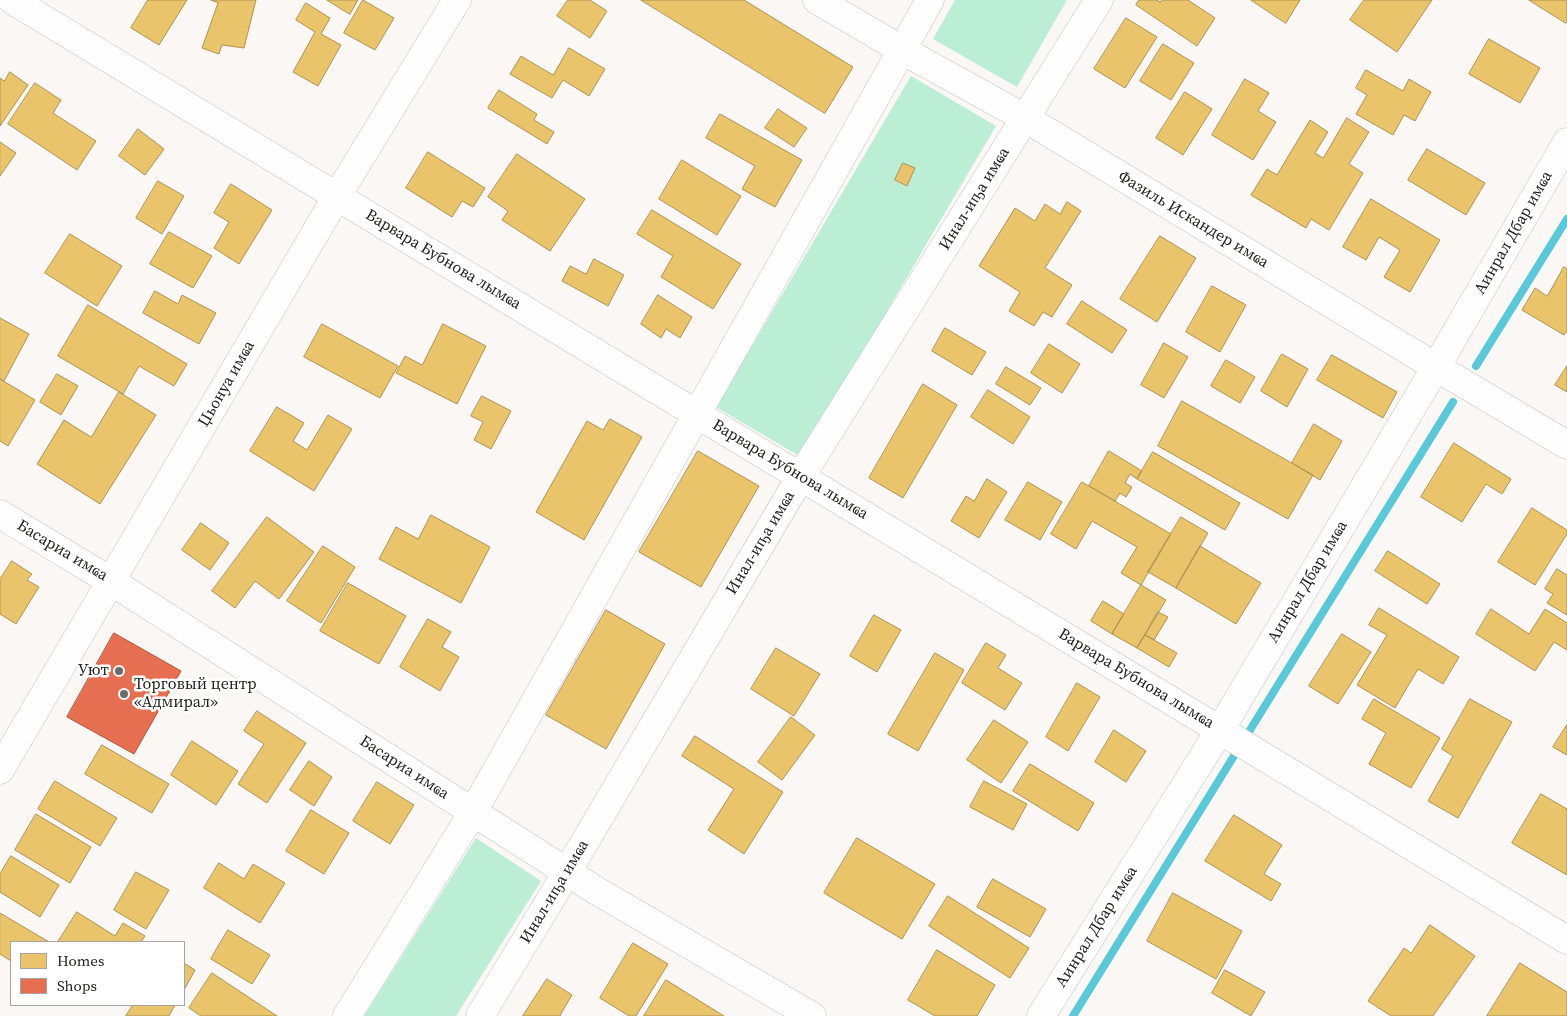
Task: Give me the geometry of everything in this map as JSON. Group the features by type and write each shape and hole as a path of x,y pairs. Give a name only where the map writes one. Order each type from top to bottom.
{"street":[{"name":"Варвара Бубнова лымҩа","path":"12,0 1567,940"},
{"name":"Џьонуа имҩа","path":"0,770 337,196 458,0"},
{"name":"Фазиль Искандер имҩа","path":"818,0 902,50 1025,118 1567,445"},
{"path":"347,1016 473,812 930,0"},
{"name":"Инал-иҧа имҩа","path":"480,1016 801,476 1100,0"},
{"name":"Аинрал Дбар имҩа","path":"1041,1016 1220,730 1436,367 1567,142"},
{"name":"Басариа имҩа","path":"0,514 112,582 597,891 812,1016"}],"green space":[{"path":"955,0 1067,0 1017,87 933,39"},
{"path":"911,76 996,126 801,457 716,407"},
{"path":"476,838 541,881 456,1016 364,1016"}],"building: Homes":[{"path":"148,0 187,0 159,45 131,28"},
{"path":"211,0 256,0 244,48 222,45 219,54 202,48 218,3"},
{"path":"327,0 358,0 350,14"},
{"path":"363,0 394,18 375,50 344,33"},
{"path":"568,0 590,0 607,11 590,38 557,16"},
{"path":"641,0 744,0 853,67 825,113"},
{"path":"1139,0 1157,0 1160,2 1162,0 1188,0 1215,18 1197,46 1136,5"},
{"path":"1251,0 1300,0 1286,23"},
{"path":"1364,0 1432,0 1397,52 1350,20"},
{"path":"1529,0 1567,0 1567,22 1566,23"},
{"path":"306,3 330,18 321,34 341,45 318,86 293,72 315,32 296,20"},
{"path":"1126,18 1157,37 1125,88 1094,69"},
{"path":"1489,39 1540,68 1520,103 1469,74"},
{"path":"1163,44 1194,63 1171,100 1140,81"},
{"path":"569,48 605,69 589,96 563,80 552,98 510,74 521,56 553,75"},
{"path":"1366,70 1403,91 1409,79 1431,92 1415,121 1404,115 1393,135 1356,114 1367,95 1356,88"},
{"path":"10,72 28,85 0,126 0,78 4,81"},
{"path":"1245,79 1269,93 1258,111 1276,122 1253,160 1212,135"},
{"path":"35,83 61,100 53,113 96,141 77,170 8,124"},
{"path":"499,90 537,114 534,120 554,132 547,144 488,108"},
{"path":"1185,92 1212,109 1183,155 1156,138"},
{"path":"778,109 807,128 794,147 765,128"},
{"path":"720,114 802,160 775,207 742,189 755,166 706,138"},
{"path":"1347,118 1369,132 1349,164 1363,173 1329,230 1311,219 1306,228 1251,195 1267,169 1277,175 1310,120 1328,132 1315,153 1323,158"},
{"path":"138,129 164,149 145,175 119,156"},
{"path":"0,142 16,153 0,176"},
{"path":"1427,149 1485,183 1466,215 1408,180"},
{"path":"428,152 485,188 473,207 462,201 452,217 406,188"},
{"path":"517,154 585,199 550,251 502,220 508,211 488,197"},
{"path":"682,160 741,196 717,235 659,199"},
{"path":"903,163 915,168 907,186 895,180"},
{"path":"158,181 184,196 162,234 136,218"},
{"path":"231,184 272,210 239,264 214,248 229,222 214,213"},
{"path":"1371,199 1440,240 1410,292 1384,277 1400,250 1379,237 1366,260 1343,247"},
{"path":"1067,202 1081,211 1045,268 1072,285 1052,317 1043,312 1034,326 1009,311 1020,292 979,266 1015,208 1035,221 1045,204 1060,214"},
{"path":"652,210 741,264 713,309 661,277 673,256 637,234"},
{"path":"169,232 212,256 193,288 150,264"},
{"path":"70,234 122,266 97,306 45,273"},
{"path":"1160,236 1196,258 1157,322 1120,299"},
{"path":"594,259 624,275 608,306 562,281 570,266 586,274"},
{"path":"1564,267 1567,269 1567,331 1564,335 1522,310 1535,288 1547,296"},
{"path":"1212,286 1246,305 1220,352 1186,332"},
{"path":"155,291 178,304 182,295 216,313 199,344 143,313"},
{"path":"658,295 692,317 680,338 666,329 661,338 641,324"},
{"path":"1082,301 1127,330 1112,353 1067,324"},
{"path":"88,305 187,364 174,386 139,366 123,394 58,356"},
{"path":"0,318 29,334 4,381 0,379"},
{"path":"322,324 398,366 380,398 304,357"},
{"path":"443,324 486,346 457,404 396,373 405,356 422,365"},
{"path":"945,328 986,352 972,375 932,351"},
{"path":"1164,343 1188,357 1164,398 1141,385"},
{"path":"1049,344 1080,364 1062,393 1031,373"},
{"path":"1282,354 1308,369 1287,407 1261,391"},
{"path":"1332,355 1397,392 1383,418 1317,380"},
{"path":"1226,360 1255,377 1240,403 1211,386"},
{"path":"1567,366 1567,392 1555,385"},
{"path":"1006,367 1041,388 1030,405 996,384"},
{"path":"57,374 78,386 61,415 40,402"},
{"path":"0,379 35,400 8,446 0,441"},
{"path":"923,384 957,405 903,498 869,478"},
{"path":"988,390 1030,417 1013,444 971,417"},
{"path":"119,392 156,415 100,504 37,464 64,420 91,437"},
{"path":"482,396 511,411 491,449 474,440 483,422 471,416"},
{"path":"1182,401 1313,475 1288,519 1158,446"},
{"path":"277,407 304,423 293,441 307,450 328,415 352,429 314,491 250,451"},
{"path":"610,419 642,437 584,540 536,512 587,421 603,430"},
{"path":"1314,424 1342,441 1320,480 1292,463"},
{"path":"1454,443 1511,479 1502,494 1486,484 1462,522 1421,497"},
{"path":"698,451 759,486 701,587 639,552"},
{"path":"1109,451 1142,471 1137,479 1130,474 1125,483 1132,487 1126,497 1120,493 1115,501 1089,486"},
{"path":"1153,452 1240,503 1225,530 1137,479"},
{"path":"987,479 1007,492 979,538 951,521 966,496 974,501"},
{"path":"1028,482 1062,502 1040,540 1005,520"},
{"path":"1082,482 1171,534 1141,585 1121,573 1137,547 1092,521 1076,549 1051,534"},
{"path":"1532,508 1567,530 1567,534 1535,585 1498,562"},
{"path":"431,515 490,547 461,603 379,559 396,527 418,539"},
{"path":"267,517 314,552 279,599 255,581 235,608 212,591"},
{"path":"1181,517 1208,533 1176,588 1148,572"},
{"path":"201,523 229,543 210,570 182,550"},
{"path":"323,546 355,567 321,623 287,601"},
{"path":"1200,546 1261,583 1236,624 1176,588"},
{"path":"1388,551 1440,584 1427,604 1375,571"},
{"path":"12,561 32,574 27,580 39,587 16,624 0,614 0,579"},
{"path":"1557,569 1567,575 1567,615 1547,603 1553,594 1545,589"},
{"path":"348,583 406,616 379,664 320,631"},
{"path":"1141,585 1166,600 1137,648 1112,634"},
{"path":"1103,601 1124,614 1112,634 1091,621"},
{"path":"1379,608 1459,657 1443,684 1418,669 1395,708 1357,685 1387,635 1369,625"},
{"path":"1491,609 1529,634 1545,609 1567,623 1567,650 1554,642 1535,671 1476,634"},
{"path":"606,610 665,644 606,749 546,715"},
{"path":"1158,612 1168,617 1154,640 1145,635"},
{"path":"874,615 901,630 877,672 850,656"},
{"path":"428,619 451,632 442,647 459,657 440,691 400,667"},
{"path":"1342,634 1371,652 1338,704 1309,686"},
{"path":"1145,635 1177,653 1169,667 1137,648"},
{"path":"986,643 1006,655 998,668 1022,683 1005,710 962,683"},
{"path":"776,648 820,674 794,716 751,689"},
{"path":"935,653 964,670 918,751 888,734"},
{"path":"1077,683 1100,697 1068,751 1046,737"},
{"path":"1374,699 1440,738 1411,788 1369,764 1386,733 1362,719"},
{"path":"1470,699 1512,722 1458,818 1428,801 1453,756 1442,749"},
{"path":"257,711 306,743 267,803 238,784 264,744 244,731"},
{"path":"791,717 815,735 782,780 758,762"},
{"path":"994,720 1028,742 1001,783 967,760"},
{"path":"1567,725 1567,755 1553,747"},
{"path":"1114,730 1146,751 1126,782 1095,762"},
{"path":"695,736 783,792 744,854 708,830 734,789 682,756"},
{"path":"192,741 238,771 216,805 171,775"},
{"path":"102,745 169,784 152,813 85,774"},
{"path":"309,761 332,777 314,806 290,790"},
{"path":"1030,764 1094,803 1078,831 1013,791"},
{"path":"55,781 117,818 100,846 38,809"},
{"path":"984,781 1027,804 1013,830 970,807"},
{"path":"377,782 414,805 390,844 353,821"},
{"path":"1541,794 1567,809 1567,875 1512,843"},
{"path":"311,810 349,833 324,874 286,851"},
{"path":"36,814 91,847 70,883 15,850"},
{"path":"1234,815 1282,845 1264,874 1281,884 1271,901 1205,861"},
{"path":"857,838 935,884 902,939 824,893"},
{"path":"11,856 59,885 40,917 0,892 0,874"},
{"path":"219,863 244,879 253,864 285,883 260,923 204,888"},
{"path":"136,872 169,890 146,929 114,910"},
{"path":"993,879 1046,909 1030,937 977,907"},
{"path":"1173,893 1242,931 1216,979 1147,941"},
{"path":"948,896 1029,948 1010,978 929,926"},
{"path":"77,912 115,936 123,923 145,936 142,941 59,941"},
{"path":"0,913 47,941 10,941 10,960 0,954"},
{"path":"1430,925 1475,956 1433,1016 1391,1016 1368,1001 1404,948 1411,953"},
{"path":"228,930 270,955 252,984 211,959"},
{"path":"633,943 668,964 636,1016 629,1016 600,998"},
{"path":"937,950 995,985 977,1016 935,1016 908,1000"},
{"path":"1520,963 1567,992 1567,1016 1487,1016"},
{"path":"185,964 195,970 185,988"},
{"path":"1225,970 1265,992 1251,1016 1212,993"},
{"path":"212,973 277,1016 201,1016 189,1008"},
{"path":"547,979 572,995 560,1016 523,1016"},
{"path":"666,980 724,1016 644,1016"},
{"path":"132,1006 174,1006 169,1016 126,1016"}],"building: Shops":[{"name":"Торговый центр «Адмирал»","path":"114,633 181,671 134,754 67,717"}],"waterway":[{"path":"1476,366 1567,219"},
{"path":"1073,1016 1453,402"}],"place":[{"name":"Уют","path":"119,671"},
{"name":"Торговый центр «Адмирал»","path":"124,694"}]}
